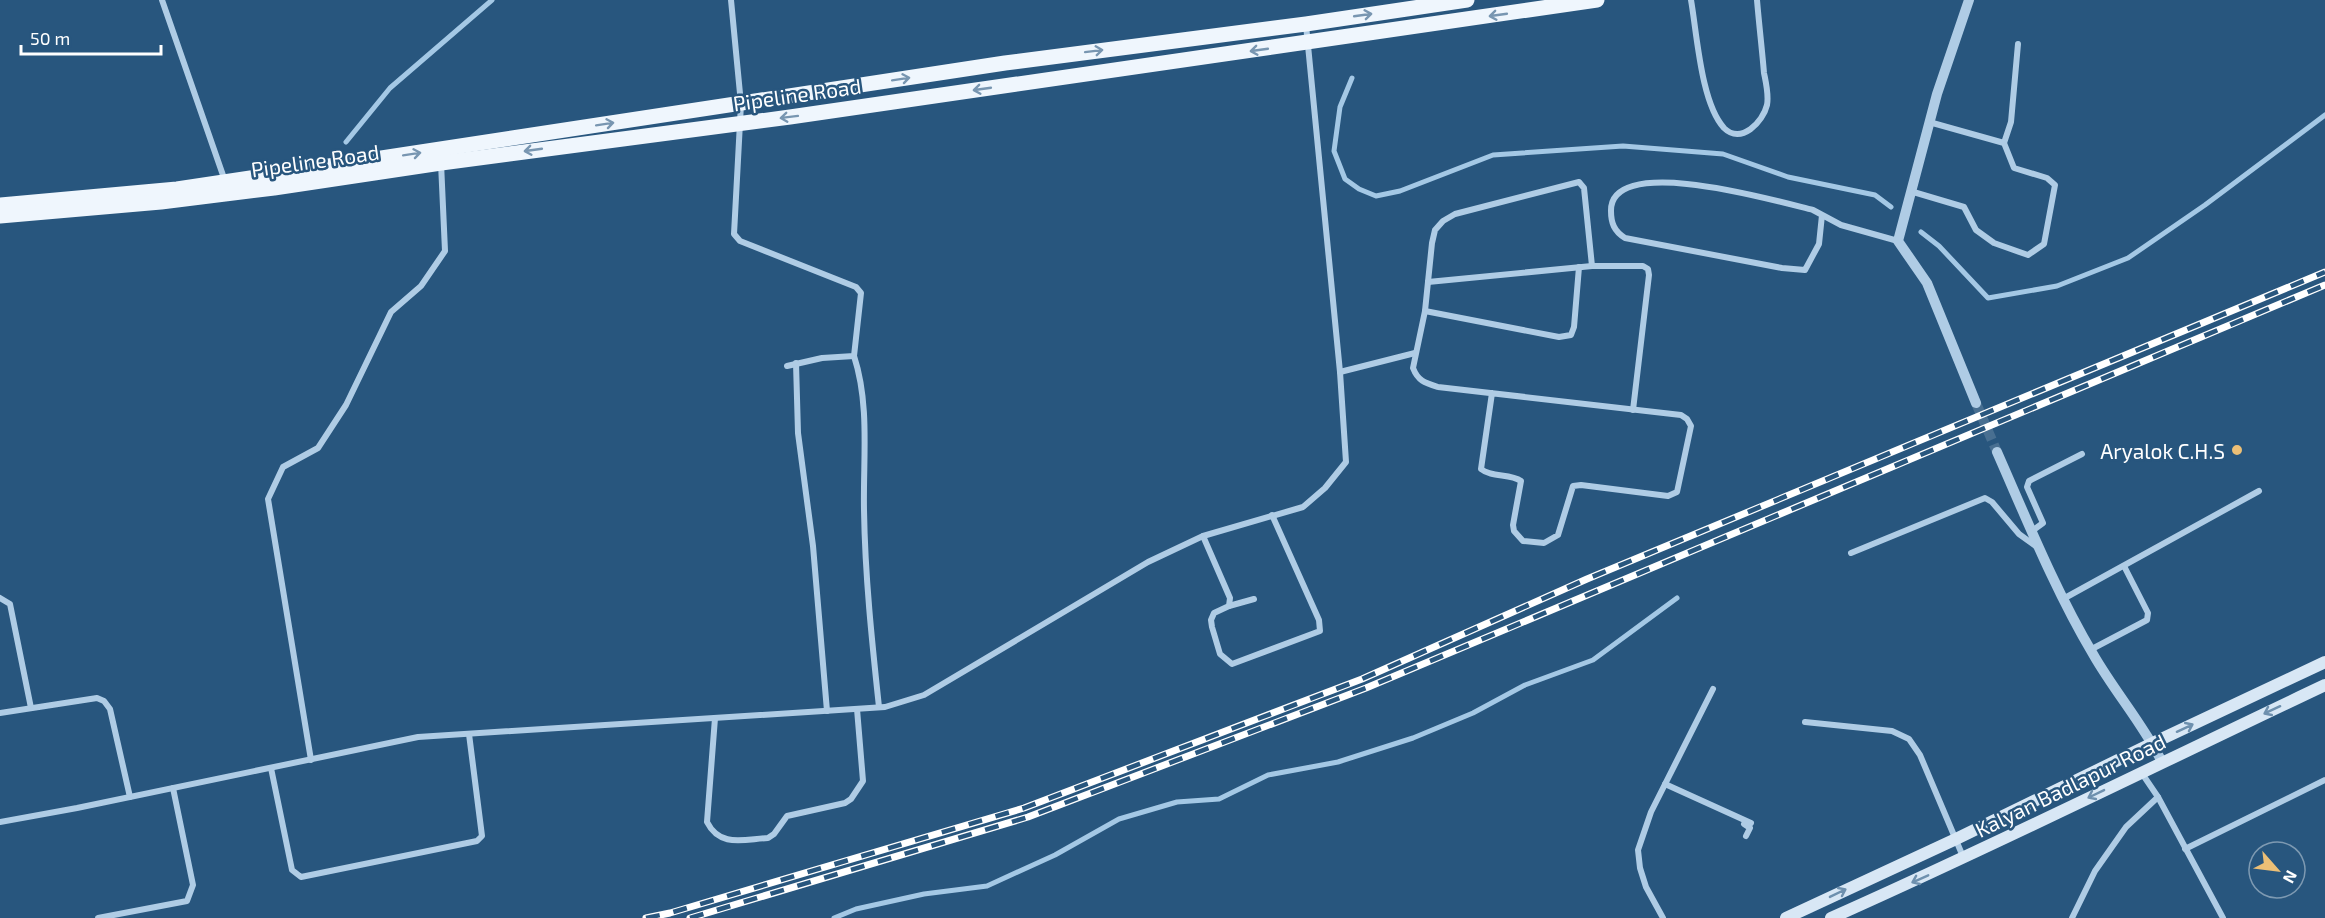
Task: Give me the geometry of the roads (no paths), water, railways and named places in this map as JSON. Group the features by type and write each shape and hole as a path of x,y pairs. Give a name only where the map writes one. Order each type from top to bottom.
{"main road":[{"name":"Pipeline Road","path":"0,216 161,202 741,104 1014,62 1306,24 1467,0"},
{"name":"Pipeline Road","path":"0,205 441,163 1017,84 1597,0"},
{"path":"1014,62 1017,84"},
{"path":"1786,918 1811,913 2152,743 2325,662"},
{"name":"Kalyan Badlapur Road","path":"1832,918 1964,859 2325,685"}],"street":[{"path":"162,0 225,182"},
{"path":"731,0 741,104 734,234 740,241 856,287 861,293 854,356 861,378 864,415 864,513 879,707"},
{"path":"1691,0 1706,89 1714,111 1727,130 1733,133 1743,133 1758,125 1768,103 1757,0"},
{"path":"1898,242 1929,122 1969,0"},
{"path":"0,822 418,737 879,707 924,695 1148,562 1203,536 1303,507 1325,488 1346,462 1340,372 1306,24"},
{"path":"1910,191 1964,207 1976,230 1994,243 2028,255 2044,244 2055,185 2047,178 2014,168 2004,142 2011,122 2018,44"},
{"path":"1929,122 2004,142"},
{"path":"311,760 268,499 283,467 318,448 346,405 391,312 421,286 445,251 441,163"},
{"path":"1492,393 1481,469 1515,477 1521,482 1513,525 1518,536 1531,543 1544,543 1558,535 1573,486 1668,496 1677,492 1690,422 1681,416 1492,393 1438,387 1419,380 1413,368 1425,311 1435,230 1443,221 1455,214 1579,182 1584,188 1592,266"},
{"path":"1822,215 1819,244 1805,270 1782,268 1625,238 1616,232 1611,219 1611,204 1617,193 1625,187 1651,183 1711,186 1813,210 1841,225 1898,242 1927,283 1976,402"},
{"path":"1428,282 1592,266 1638,264 1648,269 1633,410"},
{"path":"1425,311 1559,338 1566,337 1571,335 1574,327 1579,267"},
{"path":"1340,372 1415,353"},
{"path":"787,366 822,358 854,356"},
{"path":"796,363 798,433 813,546 828,711"},
{"path":"1997,452 2063,599 2090,650 2152,743 2162,762"},
{"path":"2032,531 2043,523 2028,486 2029,481 2082,454"},
{"path":"2063,599 2259,491"},
{"path":"1851,553 1985,498 1992,502 2019,534 2040,549"},
{"path":"1254,599 1214,613 1212,627 1220,654 1232,664 1320,631 1319,620 1272,515"},
{"path":"1203,536 1230,598 1229,606"},
{"path":"2090,650 2147,620 2148,613 2124,566"},
{"path":"0,598 10,604 31,708"},
{"path":"1663,918 1646,887 1640,868 1638,850 1651,812 1713,689"},
{"path":"0,713 98,698 104,701 110,709 130,797"},
{"path":"715,718 707,822 711,830 726,840 768,838 774,834 787,816 845,803 851,799 863,781 857,709"},
{"path":"1805,722 1892,731 1909,739 1920,755 1964,859"},
{"path":"271,768 292,870 301,877 477,842 482,836 469,734"},
{"path":"2141,772 2157,796 2223,918"},
{"path":"2185,849 2325,780"},
{"path":"1665,784 1751,823"},
{"path":"98,918 187,901 193,885 173,788"},
{"path":"2072,918 2095,871 2126,827 2157,796"},
{"path":"1728,813 1728,816 1750,828 1746,836"}],"waterway":[{"path":"346,142 390,88 492,0"},
{"path":"1352,78 1340,107 1334,151 1345,179 1359,189 1376,196 1400,191 1493,155 1623,146 1723,154 1788,177 1875,195 1891,207"},
{"path":"1921,232 1939,246 1988,298 2057,286 2128,258 2205,205 2325,115"},
{"path":"834,918 856,909 924,894 987,886 1055,855 1119,819 1177,802 1219,799 1268,775 1338,762 1413,738 1473,713 1525,685 1593,660 1677,598"}],"tunnel":[{"path":"1976,403 1997,452"}],"railway":[{"path":"646,918 670,913 1024,808 1362,679 1587,579 2325,272"},
{"path":"690,918 1028,817 1366,688 2325,285"}],"place":[{"name":"Aryalok C.H.S","path":"2237,450"}]}
